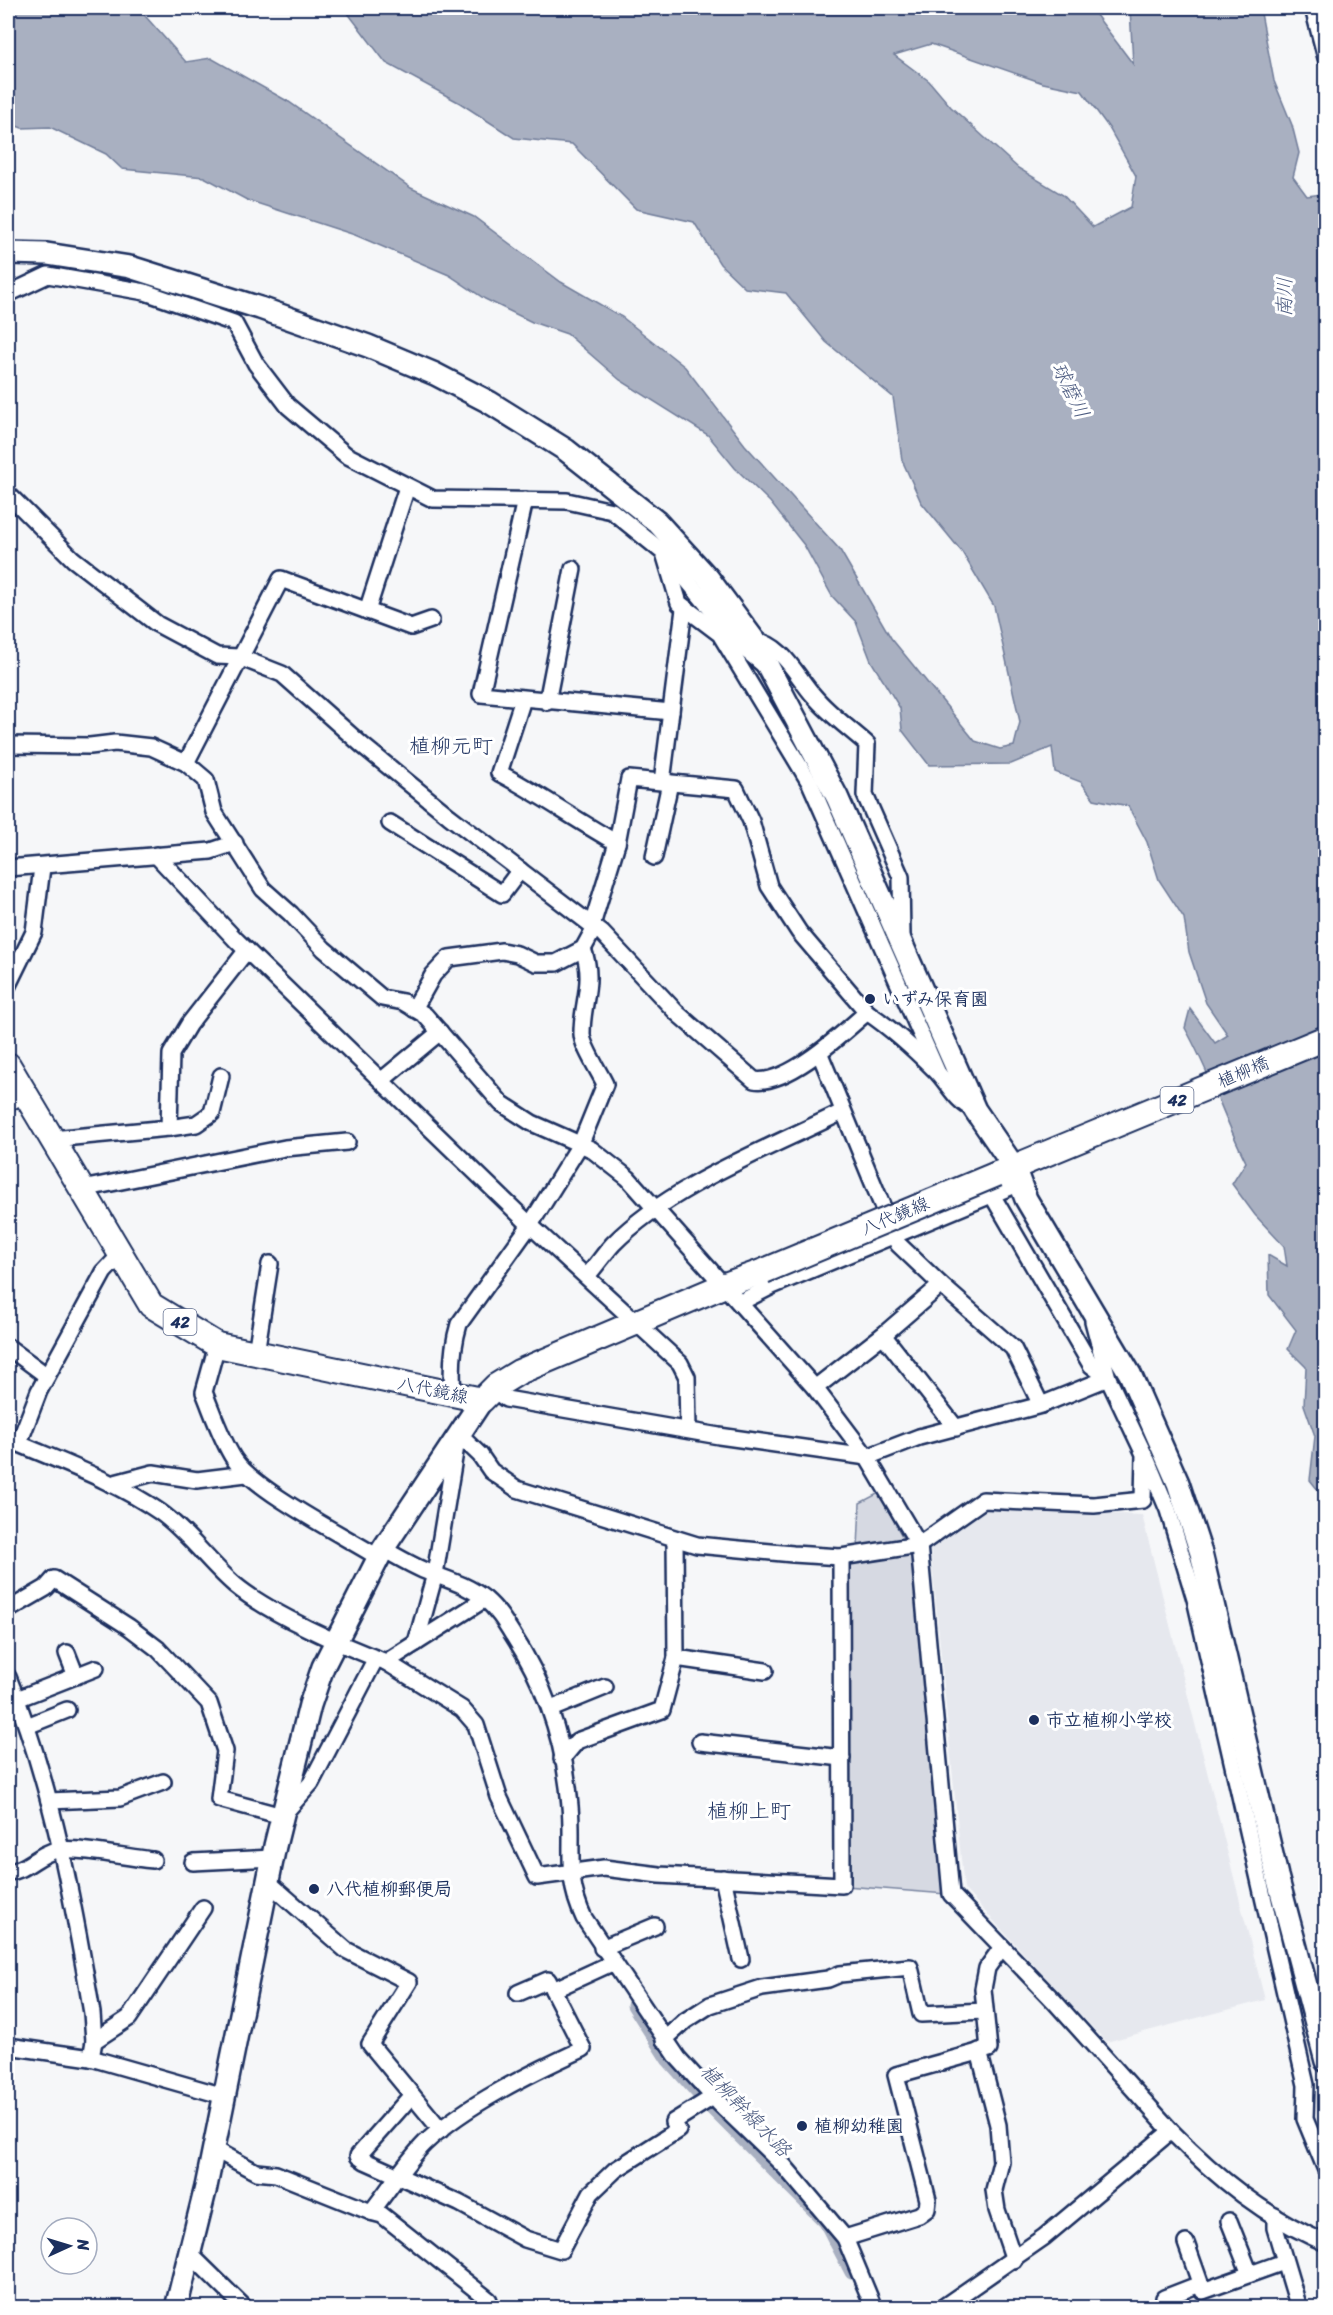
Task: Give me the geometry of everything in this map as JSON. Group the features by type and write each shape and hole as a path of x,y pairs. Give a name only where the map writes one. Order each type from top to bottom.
{"main road":[{"name":"植柳橋","path":"1010,1176 1326,1038"},
{"name":"八代鏡線","path":"8,1065 16,1099 52,1139 152,1305 217,1345 453,1394 489,1393 519,1372 637,1321 733,1293 764,1271 1010,1176"}],"street":[{"path":"1313,8 1326,58"},
{"path":"8,253 47,254 130,267 260,308 368,346 435,374 489,402 566,450 657,522 708,578 748,644"},
{"path":"8,294 48,275 130,267"},
{"path":"48,275 145,292 234,323 256,364 288,406 346,455 433,499 567,501 612,511 664,553 769,669 837,797 975,1110 1010,1176 1091,1365 1108,1378"},
{"path":"367,611 407,487"},
{"path":"8,494 73,559 157,624 217,656 239,657 282,674 362,745 593,926 677,1013 754,1080 765,1082 820,1054 867,1012"},
{"path":"525,500 481,694 671,712"},
{"path":"664,553 679,603 684,609 720,634 748,644 765,642 795,668 813,696 867,744 865,795 901,877 902,943"},
{"path":"547,702 573,569"},
{"path":"186,763 281,579 411,627 431,620"},
{"path":"654,857 666,782 671,712 684,609"},
{"path":"720,634 810,783 937,1071"},
{"path":"523,699 499,772 552,801 584,824 617,843"},
{"path":"8,745 90,746 115,743 151,747 186,763 206,780 214,812 263,889 291,914 324,949 382,998 403,1002 425,1015 501,1103 532,1124 581,1143 628,1178 733,1293 815,1388 867,1457 919,1545 951,1894 1211,2172 1275,2216 1326,2243"},
{"path":"414,1009 433,975 449,958 502,951 517,954 543,965 563,960 583,949 593,926 617,843 629,779 736,789 751,821 769,886 799,932 867,1012 898,1034 937,1071 965,1106 975,1110"},
{"path":"390,823 502,894 520,870"},
{"path":"8,868 42,867 211,850 235,843"},
{"path":"156,855 247,950 530,1225 637,1321 685,1370 688,1430"},
{"path":"8,985 34,932 42,867"},
{"path":"453,1394 454,1340 459,1324 530,1225 581,1143 606,1084 581,1035 590,986 590,967 583,949"},
{"path":"169,1128 171,1054 189,1024 247,950"},
{"path":"382,1080 440,1032"},
{"path":"820,1054 898,1244 940,1285 1013,1348 1041,1405"},
{"path":"52,1139 196,1124 212,1113 221,1076"},
{"path":"587,1276 614,1244 656,1208 682,1191 843,1112"},
{"path":"82,1189 285,1148 347,1142"},
{"path":"733,1293 772,1286 895,1236 1010,1176"},
{"path":"1010,1176 1130,1374 1178,1483 1201,1553 1276,1876 1326,2061"},
{"path":"121,1254 104,1272 13,1441 111,1484 160,1513 237,1586 260,1602 337,1641 381,1660 462,1709 476,1725 499,1797 537,1877 604,1868 842,1886 841,1557"},
{"path":"256,1353 270,1264"},
{"path":"815,1388 883,1335 940,1285"},
{"path":"1089,1307 1108,1378 1168,1510 1195,1599 1306,2085 1305,2119 1326,2170"},
{"path":"883,1335 956,1428"},
{"path":"217,1345 204,1392 231,1453 246,1474 381,1553 462,1584 485,1599 500,1614 525,1653 551,1709 572,1822 569,1871 576,1902 612,1964 664,2040 713,2097 785,2167 845,2238 874,2307"},
{"path":"8,1347 47,1376"},
{"path":"176,2307 191,2255 214,2149 282,1816 310,1706 323,1667 381,1553 458,1434 489,1393 499,1394 506,1399 688,1430 867,1457 919,1437 1041,1405 1108,1378"},
{"path":"458,1434 480,1455 491,1471 517,1489 697,1545 841,1557 919,1545 983,1500 1094,1505 1143,1500 1144,1454"},
{"path":"416,1643 435,1574 458,1434"},
{"path":"111,1484 153,1473 197,1480 246,1474"},
{"path":"562,1759 577,1741 662,1710 675,1658 675,1539"},
{"path":"8,1610 46,1588 54,1579 129,1627 158,1649 208,1703 225,1751 219,1799 282,1816"},
{"path":"282,1816 311,1784 381,1660 416,1643 485,1599"},
{"path":"67,1653 76,1676"},
{"path":"675,1658 765,1671"},
{"path":"17,1699 96,1668"},
{"path":"8,1677 27,1726 49,1801 60,1850 85,1971 94,2042 91,2058"},
{"path":"551,1709 605,1687"},
{"path":"27,1726 67,1710"},
{"path":"700,1742 842,1758"},
{"path":"49,1801 120,1798 163,1782"},
{"path":"8,1872 20,1872 38,1856 60,1850 153,1860"},
{"path":"193,1862 273,1857"},
{"path":"723,1878 741,1959"},
{"path":"268,1882 346,1950 409,1982 370,2044 441,2130"},
{"path":"94,2042 129,2018 203,1908"},
{"path":"602,1948 655,1926"},
{"path":"845,2238 919,2215 927,2209 928,2200 896,2075 989,2049 982,1989 987,1968 1002,1947"},
{"path":"553,1990 612,1964"},
{"path":"664,2040 685,2021 710,2005 762,1988 864,1971 910,1967 921,2014 985,2011"},
{"path":"371,2212 423,2145 441,2130 540,2068 583,2049 548,1980 518,1993"},
{"path":"8,2046 91,2058 224,2096"},
{"path":"980,2051 998,2125 1001,2162 994,2190 997,2210 1014,2260"},
{"path":"412,2094 358,2156 459,2203 525,2239 561,2250 591,2193 615,2170 678,2130 673,2122 713,2097"},
{"path":"942,2307 1014,2260 1086,2204 1171,2131"},
{"path":"214,2149 256,2172 276,2174 382,2215 489,2300"},
{"path":"1275,2216 1275,2228 1299,2307"},
{"path":"1229,2221 1250,2274"},
{"path":"1186,2243 1203,2291 1284,2262"},
{"path":"191,2255 245,2307"},
{"path":"1164,2298 1200,2284"}],"shaded area":[{"path":"879,1493 911,1553 928,1679 946,1894 846,1886 843,1561 858,1548 860,1503"},
{"path":"984,1508 1142,1515 1265,2000 1106,2042 964,1889 930,1544"}],"water":[{"path":"8,8 138,8 186,62 211,58 289,102 411,188 474,217 561,282 622,317 685,367 745,445 840,550 891,638 975,741 1000,749 1014,746 1020,722 994,606 962,552 921,502 902,460 893,397 826,342 786,293 745,288 720,264 694,222 636,209 572,144 514,138 460,103 386,63 344,8 1036,8 1068,14 1093,11 1133,64 1130,8 1260,8 1274,81 1292,125 1299,153 1293,177 1307,196 1322,194 1326,207 1325,1548 1321,1539 1322,1495 1310,1480 1315,1436 1304,1405 1306,1367 1288,1349 1296,1330 1269,1295 1268,1255 1287,1266 1284,1246 1255,1215 1232,1184 1246,1162 1202,1060 1185,1028 1190,1009 1215,1043 1228,1035 1206,1003 1189,952 1184,918 1159,880 1147,842 1128,806 1094,799 1081,782 1055,772 1052,747 1011,764 929,765 902,730 900,708 871,661 856,622 832,596 804,545 770,502 735,468 708,435 620,380 567,334 532,322 485,299 449,275 355,235 247,200 204,177 122,169 106,154 50,127 22,128 8,123","holes":["931,44 1043,83 1082,91 1109,128 1136,176 1131,207 1093,227 1063,195 1018,168 951,107 929,81 894,55"]}],"waterway":[{"name":"植柳幹線水路","path":"634,2005 668,2059 710,2106 826,2222 852,2272"}],"place":[{"name":"いずみ保育園","path":"870,999"},
{"name":"市立植柳小学校","path":"1034,1720"},
{"name":"八代植柳郵便局","path":"314,1889"},
{"name":"植柳幼稚園","path":"802,2126"}],"district":[{"name":"植柳元町","path":"451,746"},
{"name":"植柳上町","path":"749,1811"}],"water label":[{"name":"南川","path":"1284,297"},
{"name":"球磨川","path":"1071,390"}]}
